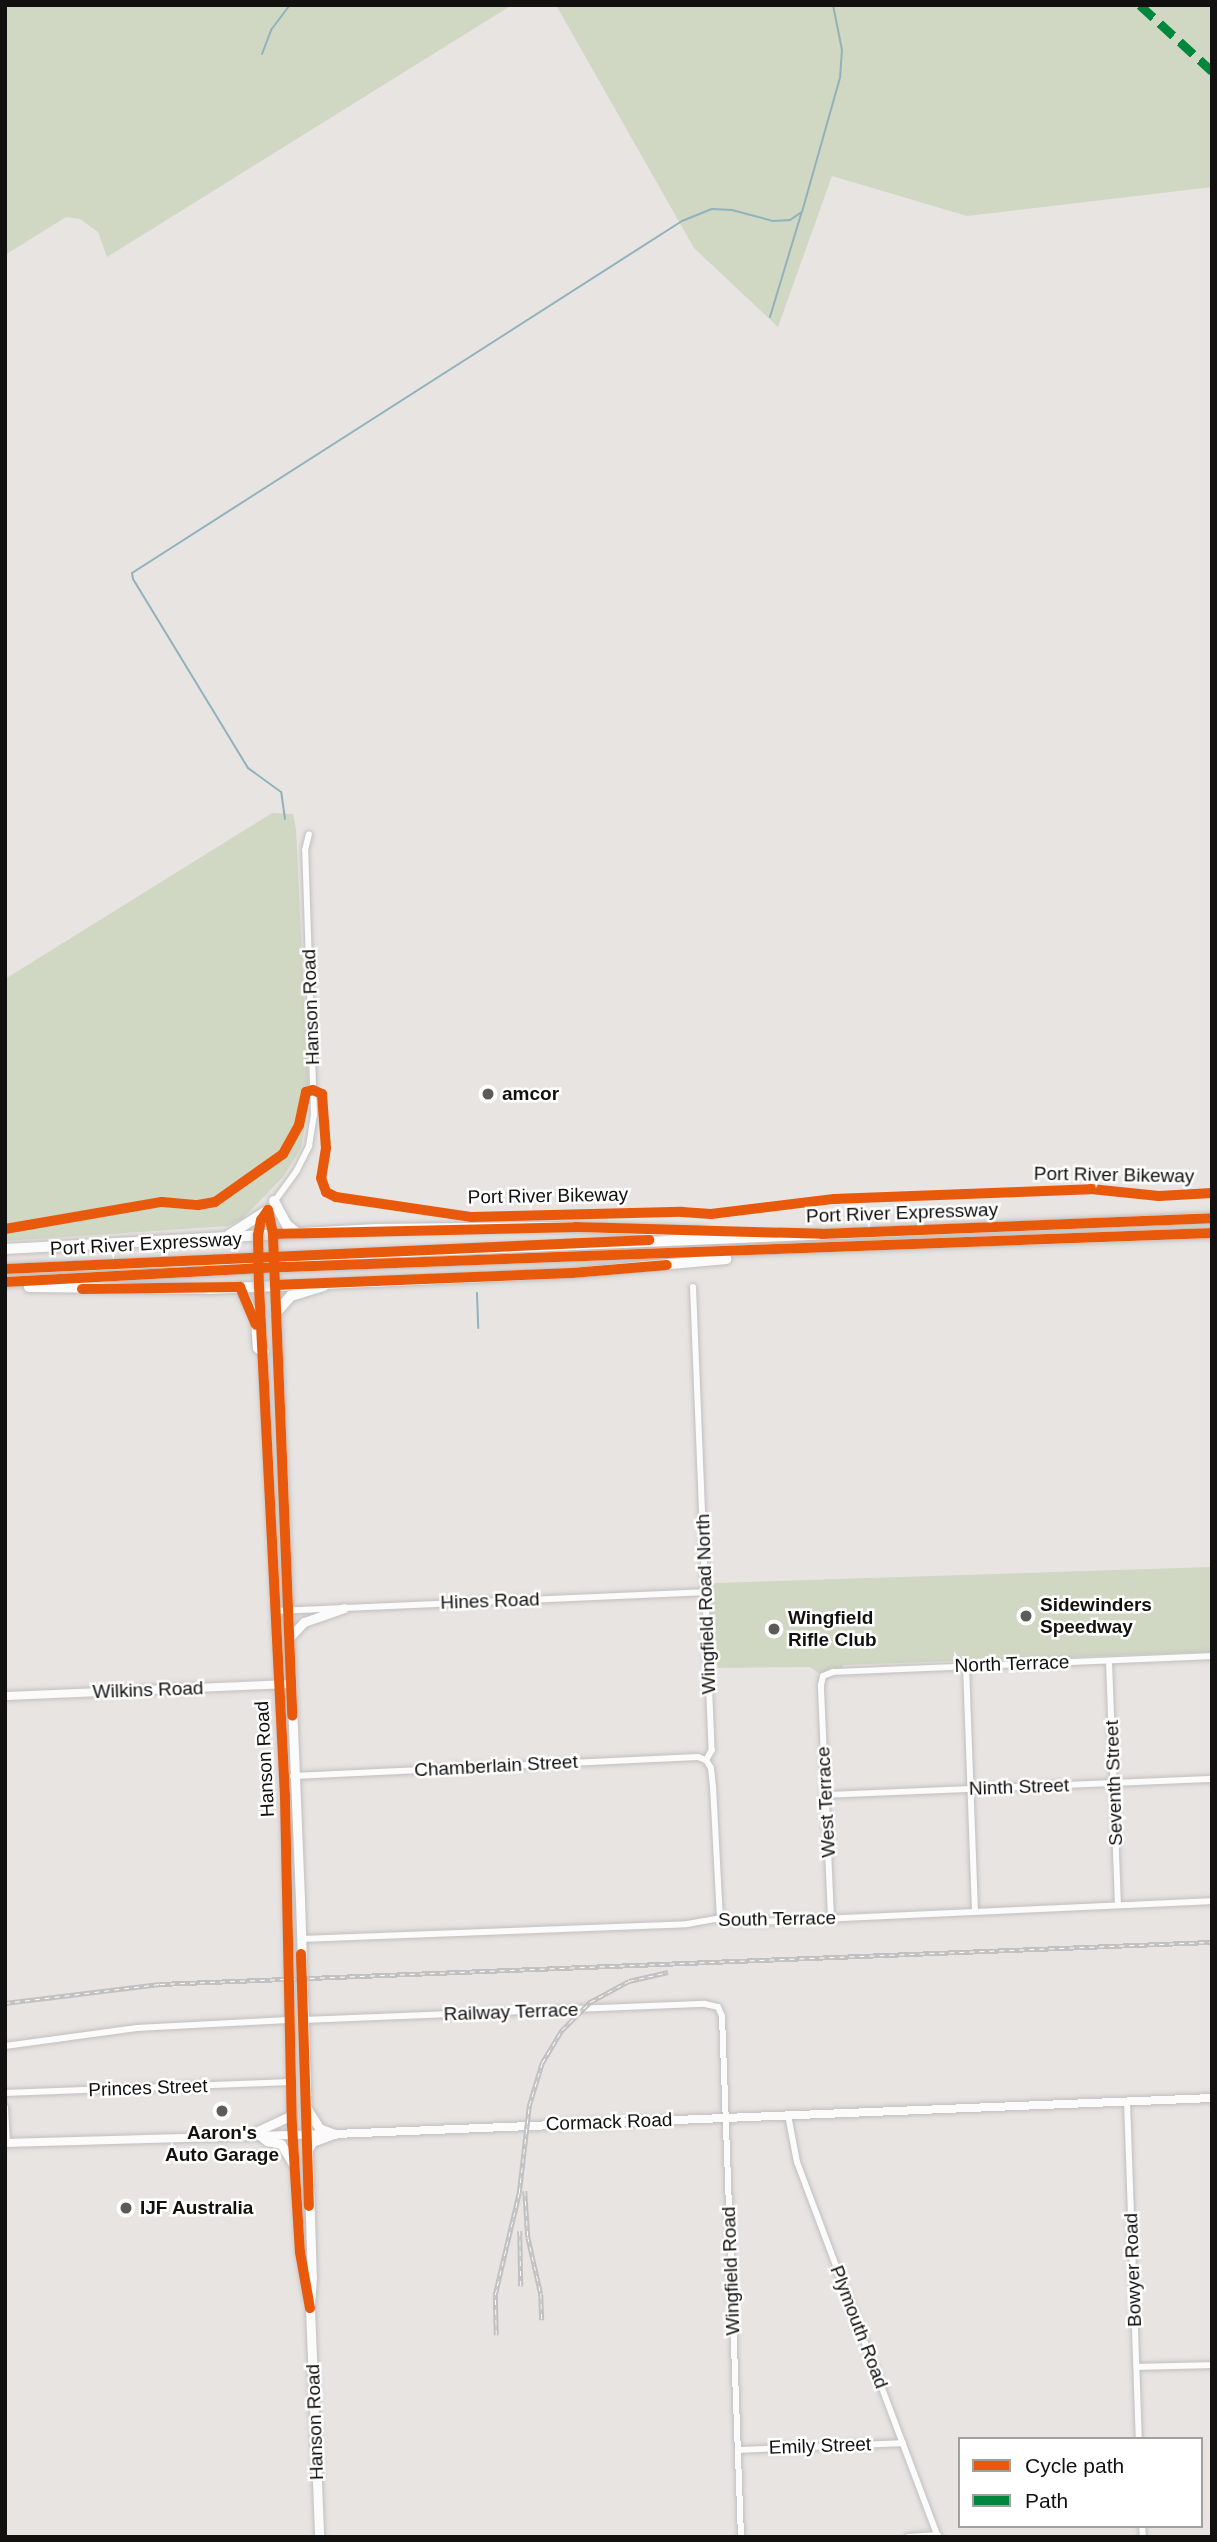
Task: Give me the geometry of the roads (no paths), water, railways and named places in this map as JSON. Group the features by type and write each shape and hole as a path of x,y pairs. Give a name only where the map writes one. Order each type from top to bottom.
{"highway":[{"path":"226,1236 271,1206 297,1233"},
{"name":"Port River Expressway","path":"5,1269 1212,1218"},
{"path":"5,1249 297,1233 576,1227 822,1234"},
{"name":"Port River Expressway","path":"5,1284 286,1267 1212,1233"},
{"path":"5,1284 164,1290 572,1273 813,1249"},
{"path":"276,1313 291,1296 339,1282"},
{"path":"240,1287 256,1321 258,1348 264,1352"}],"main road":[{"name":"Hanson Road","path":"273,1234 296,1776 319,2537"},
{"name":"Hanson Road","path":"258,1235 284,1776 292,2115 300,2252 310,2308"},
{"path":"289,1639 304,1622 344,1608"},
{"path":"289,1922 301,1938"},
{"path":"306,2107 319,2128 335,2134"},
{"path":"254,2134 292,2115"},
{"path":"254,2134 281,2144 295,2169"},
{"path":"307,2157 312,2141 335,2134"}],"street":[{"name":"Hanson Road","path":"258,1235 261,1220 298,1170 309,1146 314,1115 305,850 309,834"},
{"name":"Hanson Road","path":"271,1206 273,1234"},
{"name":"Wingfield Road North","path":"693,1287 712,1750 706,1760 711,1768 713,1786 720,1918"},
{"name":"Hines Road","path":"274,1611 706,1592"},
{"name":"North Terrace","path":"821,1685 823,1676 832,1672 1212,1656"},
{"name":"Seventh Street","path":"1109,1661 1118,1905"},
{"path":"966,1666 975,1911"},
{"name":"Wilkins Road","path":"5,1696 291,1684"},
{"name":"West Terrace","path":"821,1685 831,1918"},
{"name":"Chamberlain Street","path":"284,1776 687,1758 706,1760"},
{"name":"Ninth Street","path":"825,1795 1212,1779"},
{"name":"South Terrace","path":"301,1938 687,1924 720,1918 734,1922 1212,1901"},
{"name":"Railway Terrace","path":"303,2020 705,2004 718,2007"},
{"name":"Wingfield Road","path":"718,2007 722,2016 741,2537"},
{"path":"5,2046 137,2028 288,2021"},
{"name":"Princes Street","path":"5,2093 291,2082"},
{"name":"Cormack Road","path":"6,2143 254,2134 335,2134 1212,2098"},
{"name":"Bowyer Road","path":"1127,2101 1139,2437"},
{"path":"5,2107 6,2143"},
{"name":"Plymouth Road","path":"788,2115 792,2149 938,2536"},
{"path":"1137,2367 1212,2365"},
{"name":"Emily Street","path":"738,2450 903,2443"},
{"path":"908,2537 938,2536"}],"waterway":[{"path":"262,54 271,30 290,5"},
{"path":"285,819 281,792 248,768 133,579 132,573 682,221 712,209 732,210 773,221 790,220 802,212 840,78 842,50 833,5"},
{"path":"770,317 801,214"},
{"path":"477,1293 478,1328"}],"railway":[{"path":"5,2003 160,1984 1212,1942"},
{"path":"496,2335 495,2295 519,2193 529,2106 542,2063 562,2030 590,2002 629,1981 668,1972"},
{"path":"525,2191 528,2237 541,2294 542,2320"},
{"path":"520,2231 521,2286"}],"place":[{"name":"amcor","path":"488,1094"},
{"name":"Sidewinders Speedway","path":"1026,1616"},
{"name":"Wingfield Rifle Club","path":"774,1629"},
{"name":"Aaron's Auto Garage","path":"222,2111"},
{"name":"IJF Australia","path":"126,2208"}]}
